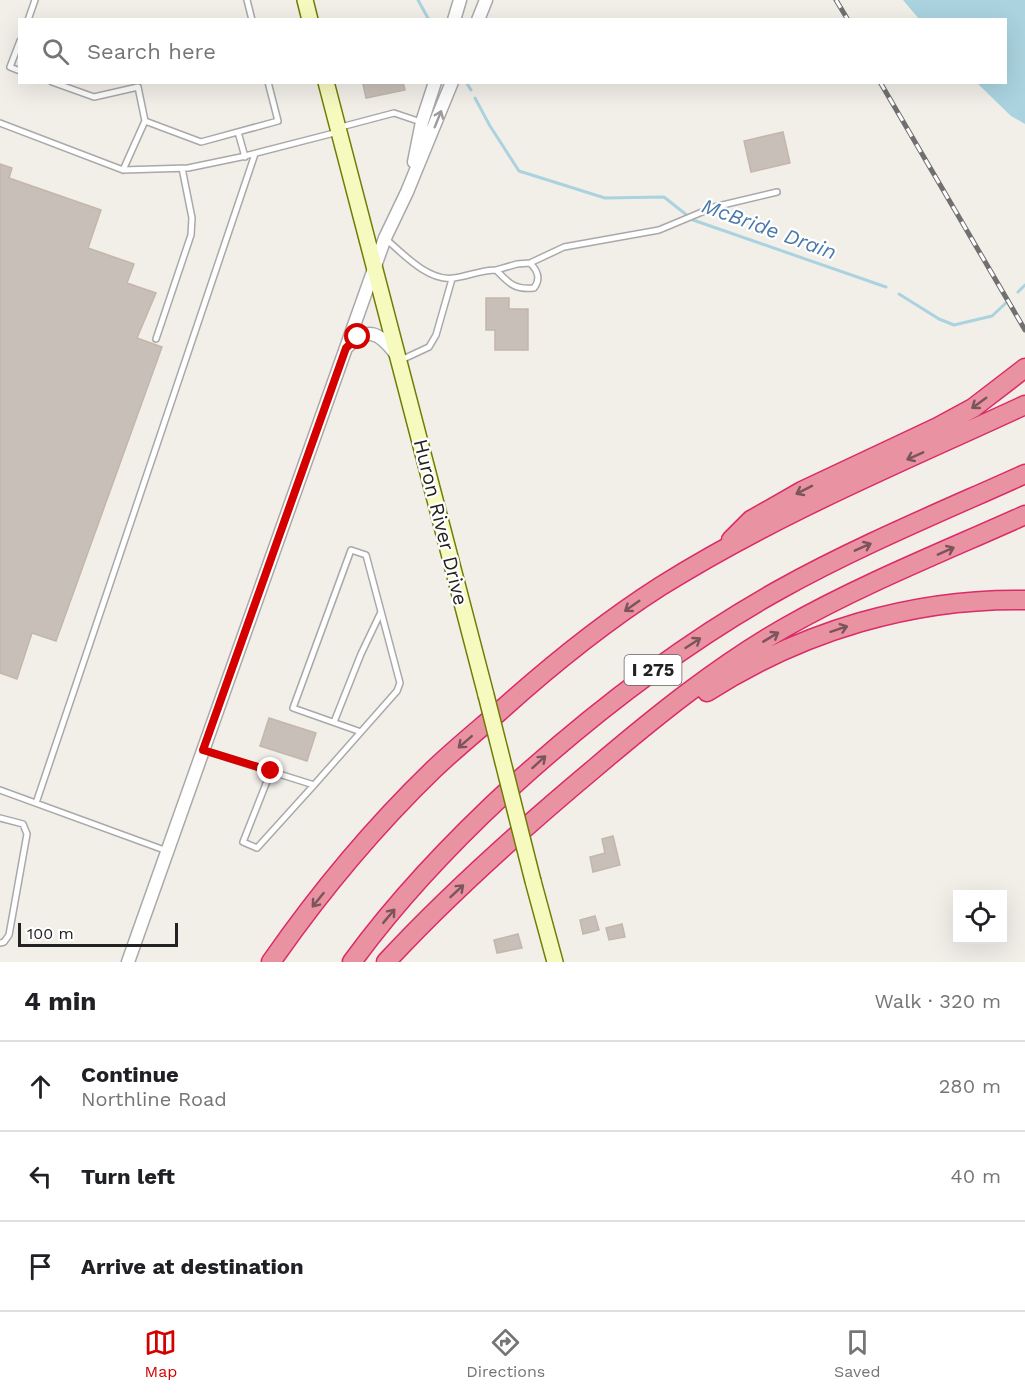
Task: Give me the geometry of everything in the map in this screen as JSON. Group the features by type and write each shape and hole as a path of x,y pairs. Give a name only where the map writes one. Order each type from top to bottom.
{"highway":[{"path":"718,554 751,520 802,491 964,413 1025,368"},
{"path":"271,962 358,849 435,768 558,659 661,586 718,554 831,493 1025,405"},
{"name":"I 275","path":"352,962 428,870 481,815 562,741 667,660 722,624 813,572 1025,474"},
{"path":"386,962 455,893 590,772 652,719 710,677 778,632 845,597 1025,515"},
{"path":"590,772 614,761 677,712 739,672 800,643 837,629 907,610 967,601 1025,600"}],"main road":[{"path":"305,0 310,18"},
{"name":"Huron River Drive","path":"327,84 555,962"}],"street":[{"path":"455,18 460,0"},
{"path":"479,18 486,0"},
{"path":"407,192 422,122 434,84"},
{"path":"128,962 385,238 407,192 451,84"},
{"path":"346,348 358,337 374,334 383,339 400,360"}],"lane":[{"path":"29,18 35,0"},
{"path":"247,0 252,18"},
{"path":"18,46 10,67 18,70"},
{"path":"58,84 94,97 138,87 145,121 123,170"},
{"path":"145,121 201,142 278,121 269,84"},
{"path":"0,123 123,170 182,168 244,157 394,113 422,122"},
{"path":"238,132 244,157"},
{"path":"36,803 255,154"},
{"path":"156,339 191,235 192,218 182,168"},
{"path":"385,238 413,262 432,274 452,279 486,270 530,263 564,247 659,230 714,207 777,192"},
{"path":"496,270 513,286 523,290 534,288 538,283 538,276 530,263"},
{"path":"400,360 429,347 436,335 452,279"},
{"path":"271,771 243,842 257,848 314,785 361,732 397,691 400,683 366,555 351,550 293,708 361,732"},
{"path":"334,722 361,654 381,612"},
{"path":"203,750 314,785"},
{"path":"0,790 167,851"},
{"path":"0,818 23,825 27,834 9,935 4,942 0,943"}],"water":[{"path":"903,0 1025,0 1025,124 1011,116 978,84 1007,84 1007,18 918,18"}],"building":[{"path":"363,84 404,84 405,90 366,98"},
{"path":"783,132 790,163 751,172 744,141"},
{"path":"0,164 12,168 9,178 101,210 88,248 134,264 127,283 156,293 137,338 162,347 56,641 32,633 17,679 0,673"},
{"path":"486,298 509,298 509,309 528,309 528,350 495,350 495,330 486,330"},
{"path":"269,718 316,733 307,761 260,746"},
{"path":"613,836 620,865 593,872 590,857 605,853 602,839"},
{"path":"595,916 599,930 583,934 580,920"},
{"path":"622,924 625,937 609,940 606,928"},
{"path":"518,934 522,948 497,953 494,940"}],"waterway":[{"name":"McBride Drain","path":"418,0 428,18"},
{"name":"McBride Drain","path":"467,84 471,90"},
{"name":"McBride Drain","path":"475,98 519,171 605,198 664,197 693,220 886,287"},
{"name":"McBride Drain","path":"1018,292 1025,285"},
{"name":"McBride Drain","path":"899,294 939,319 954,325 992,316 1007,302"}],"railway":[{"path":"836,0 847,18"},
{"path":"881,84 1025,330"}],"route":[{"path":"271,771 203,750 346,348 358,337"}]}
